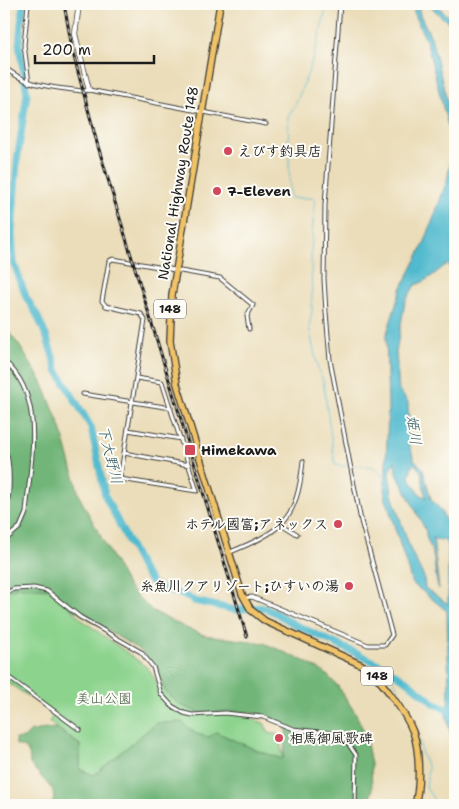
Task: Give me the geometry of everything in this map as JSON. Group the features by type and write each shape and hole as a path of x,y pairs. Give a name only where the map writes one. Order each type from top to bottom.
{"highway":[{"name":"National Highway Route 148","path":"220,4 176,270 169,328 174,369 243,598 253,612 270,623 362,665 375,674 414,734 418,778 415,805"}],"street":[{"path":"28,4 24,45 29,83"},
{"path":"79,4 75,34 89,90"},
{"path":"243,598 252,597 368,645 385,645 392,635 361,521 330,360 326,312 326,205 340,4"},
{"path":"4,67 20,80 29,83 82,91 89,90 266,124"},
{"path":"136,378 162,382 182,439 197,492 120,479 144,320 141,314 106,306 102,302 107,266 113,259 220,278 253,305 247,316 249,329"},
{"path":"4,361 20,376 26,389 32,412 26,513 20,527 4,539"},
{"path":"83,394 172,408"},
{"path":"128,430 182,439"},
{"path":"4,448 8,465 9,498 8,506 4,511"},
{"path":"124,454 189,465"},
{"path":"228,553 254,542 282,524 291,514 300,492 303,461"},
{"path":"282,524 296,534"},
{"path":"4,594 14,589 34,588 47,591 80,617 140,652 153,667 161,694 172,706 184,713 192,715 225,712 263,717 293,729 337,734 345,739 356,755 355,805"},
{"path":"4,674 80,730"}],"green space":[{"path":"4,326 19,345 42,382 61,428 80,498 128,587 151,610 186,628 204,635 264,643 304,661 325,673 337,685 356,714 365,734 371,764 372,791 368,805 38,805 51,804 54,800 53,790 30,764 28,751 16,745 15,739 24,738 31,731 55,728 80,745 80,770 94,775 156,723 182,722 196,734 209,737 216,732 258,751 283,759 287,730 270,717 258,714 245,712 197,712 180,705 165,691 153,664 141,651 66,605 50,589 18,587 4,592 4,548 6,545 4,543 4,451 7,450 4,446"},
{"name":"美山公園","path":"4,429 28,564 82,620 148,668 158,685 264,723 269,733 279,735 283,759 258,751 216,732 209,737 196,734 182,723 94,775 80,770 80,745 49,722 54,714 4,680"}],"water":[{"path":"412,4 418,4 420,15 431,37 452,120 455,111 455,274 448,264 415,285 405,302 396,352 399,390 408,402 409,444 414,459 423,469 431,499 440,509 450,529 455,546 455,754 446,714 449,698 447,611 412,583 385,496 388,409 386,336 401,289 424,244 447,181 453,146 426,40 415,17","holes":["395,461 396,472 426,531 439,589 433,538 440,541 445,540 448,548 448,604 425,588 424,577 411,551 392,495 389,472","413,463 421,471 426,498 419,493 409,477"]},
{"path":"428,4 437,4 443,12 455,21 455,25 445,20"}],"waterway":[{"name":"下大野川","path":"23,4 19,44 27,94 17,161 12,234 14,263 26,297 37,315 47,338 57,370 91,427 105,496 142,569 152,583 162,589 184,595 194,601 235,610 261,607 274,612 296,625 383,666 408,682 435,704 455,713"},
{"path":"327,4 309,70 297,101 288,117 290,198 315,198 311,249 312,310 309,327 318,370 323,380 335,465 347,466"},
{"path":"354,466 375,468 381,474 386,486"},
{"path":"384,667 395,682 409,716"},
{"path":"419,739 422,755 428,767 426,788 433,798 434,805"}],"railway":[{"path":"64,4 73,53 97,143 247,637"}],"place":[{"name":"えびす釣具店","path":"228,151"},
{"name":"7-Eleven","path":"217,191"},
{"name":"Himekawa","path":"190,450"},
{"name":"ホテル國富;アネックス","path":"338,524"},
{"name":"糸魚川クアリゾート;ひすいの湯","path":"349,586"},
{"name":"相馬御風歌碑","path":"279,738"}],"water label":[{"name":"姫川","path":"414,430"}]}
